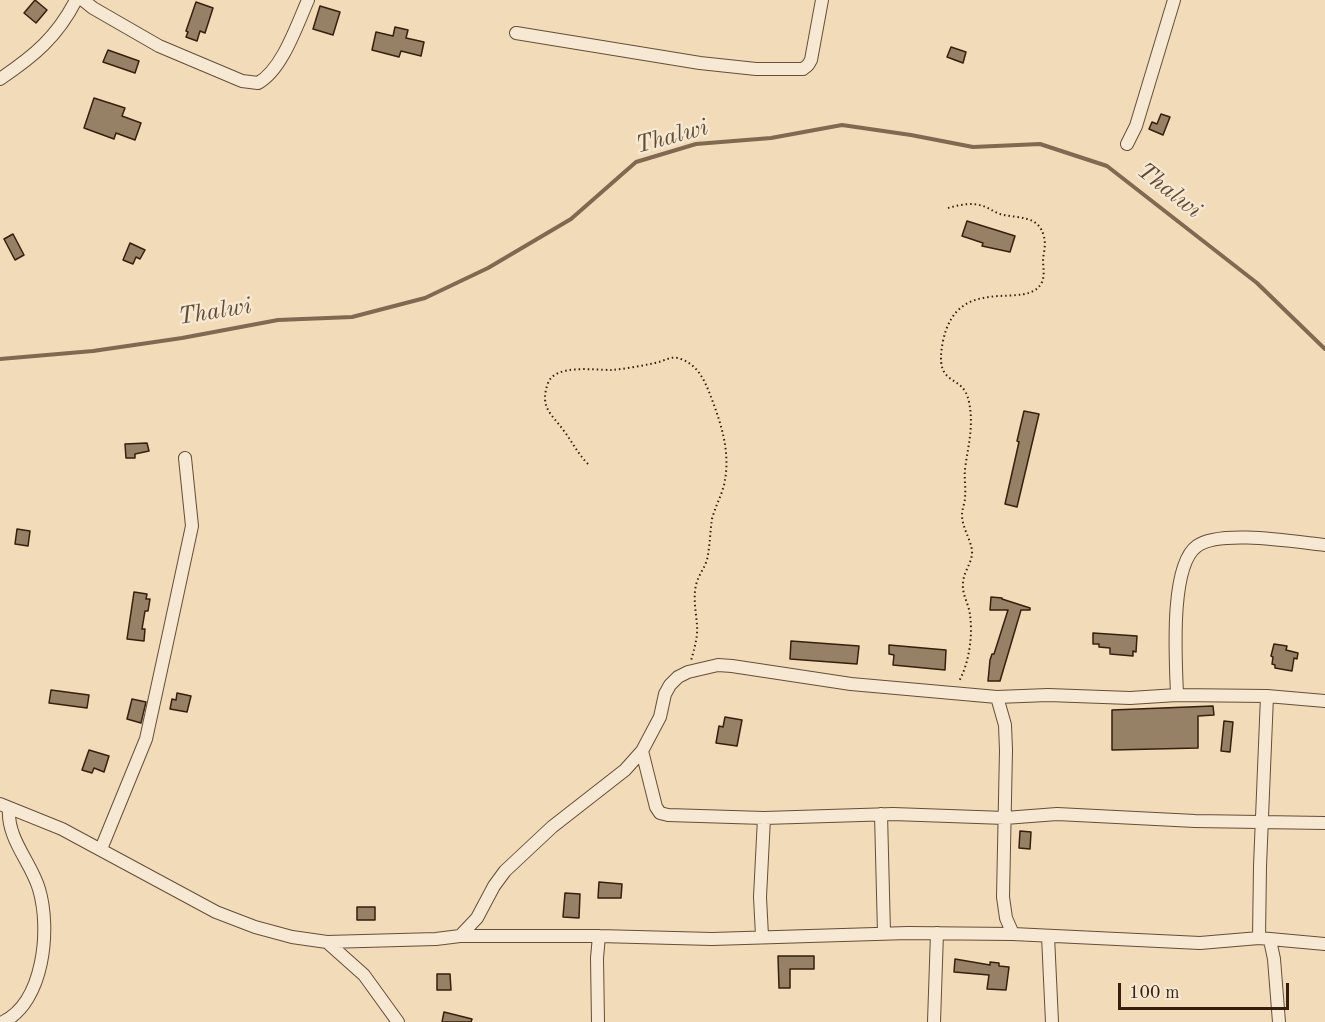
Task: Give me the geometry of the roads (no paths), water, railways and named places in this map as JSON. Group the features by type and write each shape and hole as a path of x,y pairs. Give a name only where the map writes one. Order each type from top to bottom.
{"street":[{"path":"0,79 22,65 55,35 65,22 76,0"},
{"path":"83,0 159,46 242,81 258,83 269,76 276,66 308,0"},
{"path":"516,33 700,63 756,69 794,70 808,65 811,60 822,0"},
{"path":"1127,144 1136,126 1174,0"},
{"path":"101,849 146,739 192,526 185,458"},
{"path":"1177,695 1179,581 1192,551 1198,545 1240,537 1325,545"},
{"path":"460,936 477,918 505,871 552,827 625,770 642,751 660,717 665,694 670,685 678,677 688,672 718,665 732,666 851,684 997,697 1048,695 1130,698 1177,695 1267,696 1325,701"},
{"path":"1267,696 1262,823 1265,939 1274,959 1279,1022"},
{"path":"997,697 1005,725 1004,908 1013,934"},
{"path":"642,751 653,800 660,813 680,816 764,818 881,814 1005,818 1057,814 1262,823 1325,823"},
{"path":"4,807 62,829 216,912 255,927 292,937 327,942 436,939 460,936 712,939 937,933 1013,934 1200,943 1265,939 1325,944"},
{"path":"3,1022 18,1013 34,984 44,939 39,889 10,830 4,807"},
{"path":"881,814 884,933"},
{"path":"762,936 760,897 764,818"},
{"path":"934,1022 937,933"},
{"path":"598,1022 599,936"},
{"path":"1048,936 1052,1022"},
{"path":"327,942 364,975 396,1021"}],"waterway":[{"name":"Thalwi","path":"0,359 93,351 182,338 278,320 352,317 425,298 488,268 571,219 636,162 696,144 771,138 842,125 973,147 1040,144 1107,166 1257,283 1325,349"}]}
